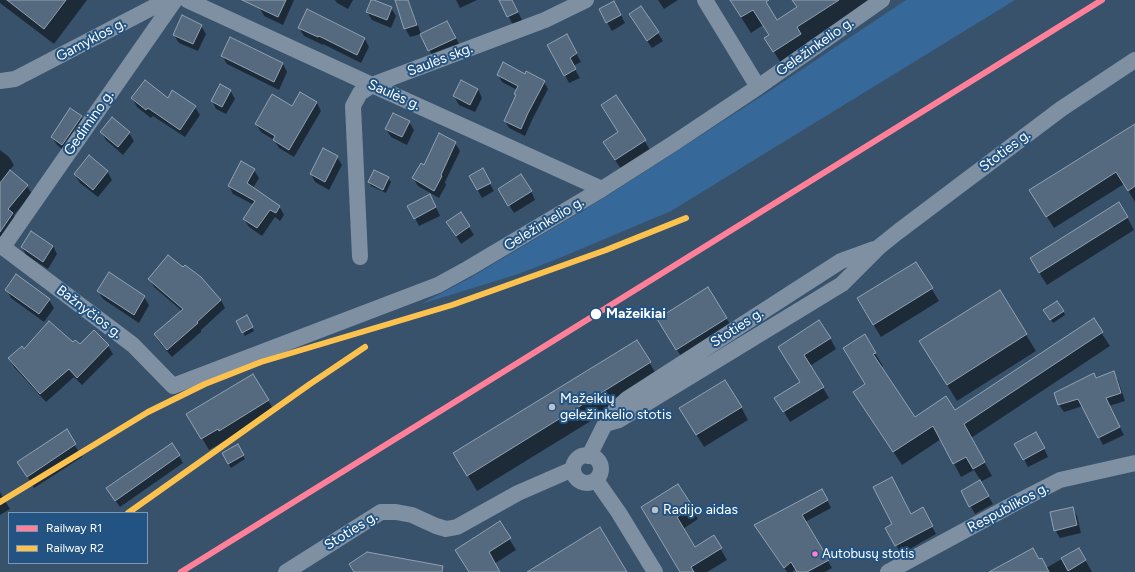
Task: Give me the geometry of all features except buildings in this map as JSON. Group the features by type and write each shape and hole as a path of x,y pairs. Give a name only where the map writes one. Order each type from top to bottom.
{"street":[{"name":"Gamyklos g.","path":"8,80 167,0"},
{"name":"Gedimino g.","path":"1,246 175,0"},
{"name":"Saulės g.","path":"187,0 602,189"},
{"name":"Saulės skg.","path":"360,257 353,106 360,93 372,85 545,20 586,0"},
{"path":"705,0 758,87"},
{"name":"Geležinkelio g.","path":"173,386 438,285 602,189 674,143 758,87 882,0"},
{"name":"Stoties g.","path":"589,456 605,424 616,409 627,399 841,260 879,247 1061,109 1135,60"},
{"name":"Bažnyčios g.","path":"1,246 133,345 173,386"},
{"path":"589,456 594,457 600,464 601,473 596,480 587,483 579,481 573,473 573,468 576,460 580,457 589,456"},
{"name":"Respublikos g.","path":"888,572 1060,480 1135,463"},
{"name":"Stoties g.","path":"286,572 381,512 396,512 412,515 446,529 457,527 518,494 573,468"},
{"path":"596,480 619,513 655,572"}],"shaded area":[{"path":"906,0 1015,0 671,211 518,274 421,304 470,278 607,196 768,92"}],"rail line":[{"name":"R1","path":"181,572 1102,0"},
{"name":"R2","path":"0,502 148,412 205,384 261,362 452,305 606,250 686,218"},
{"name":"R2","path":"129,512 310,384 365,347"}],"place":[{"name":"Mažeikiai","path":"596,314"},
{"name":"Mažeikių geležinkelio stotis","path":"552,407"},
{"name":"Radijo aidas","path":"655,510"},
{"name":"Autobusų stotis","path":"815,554"}]}
